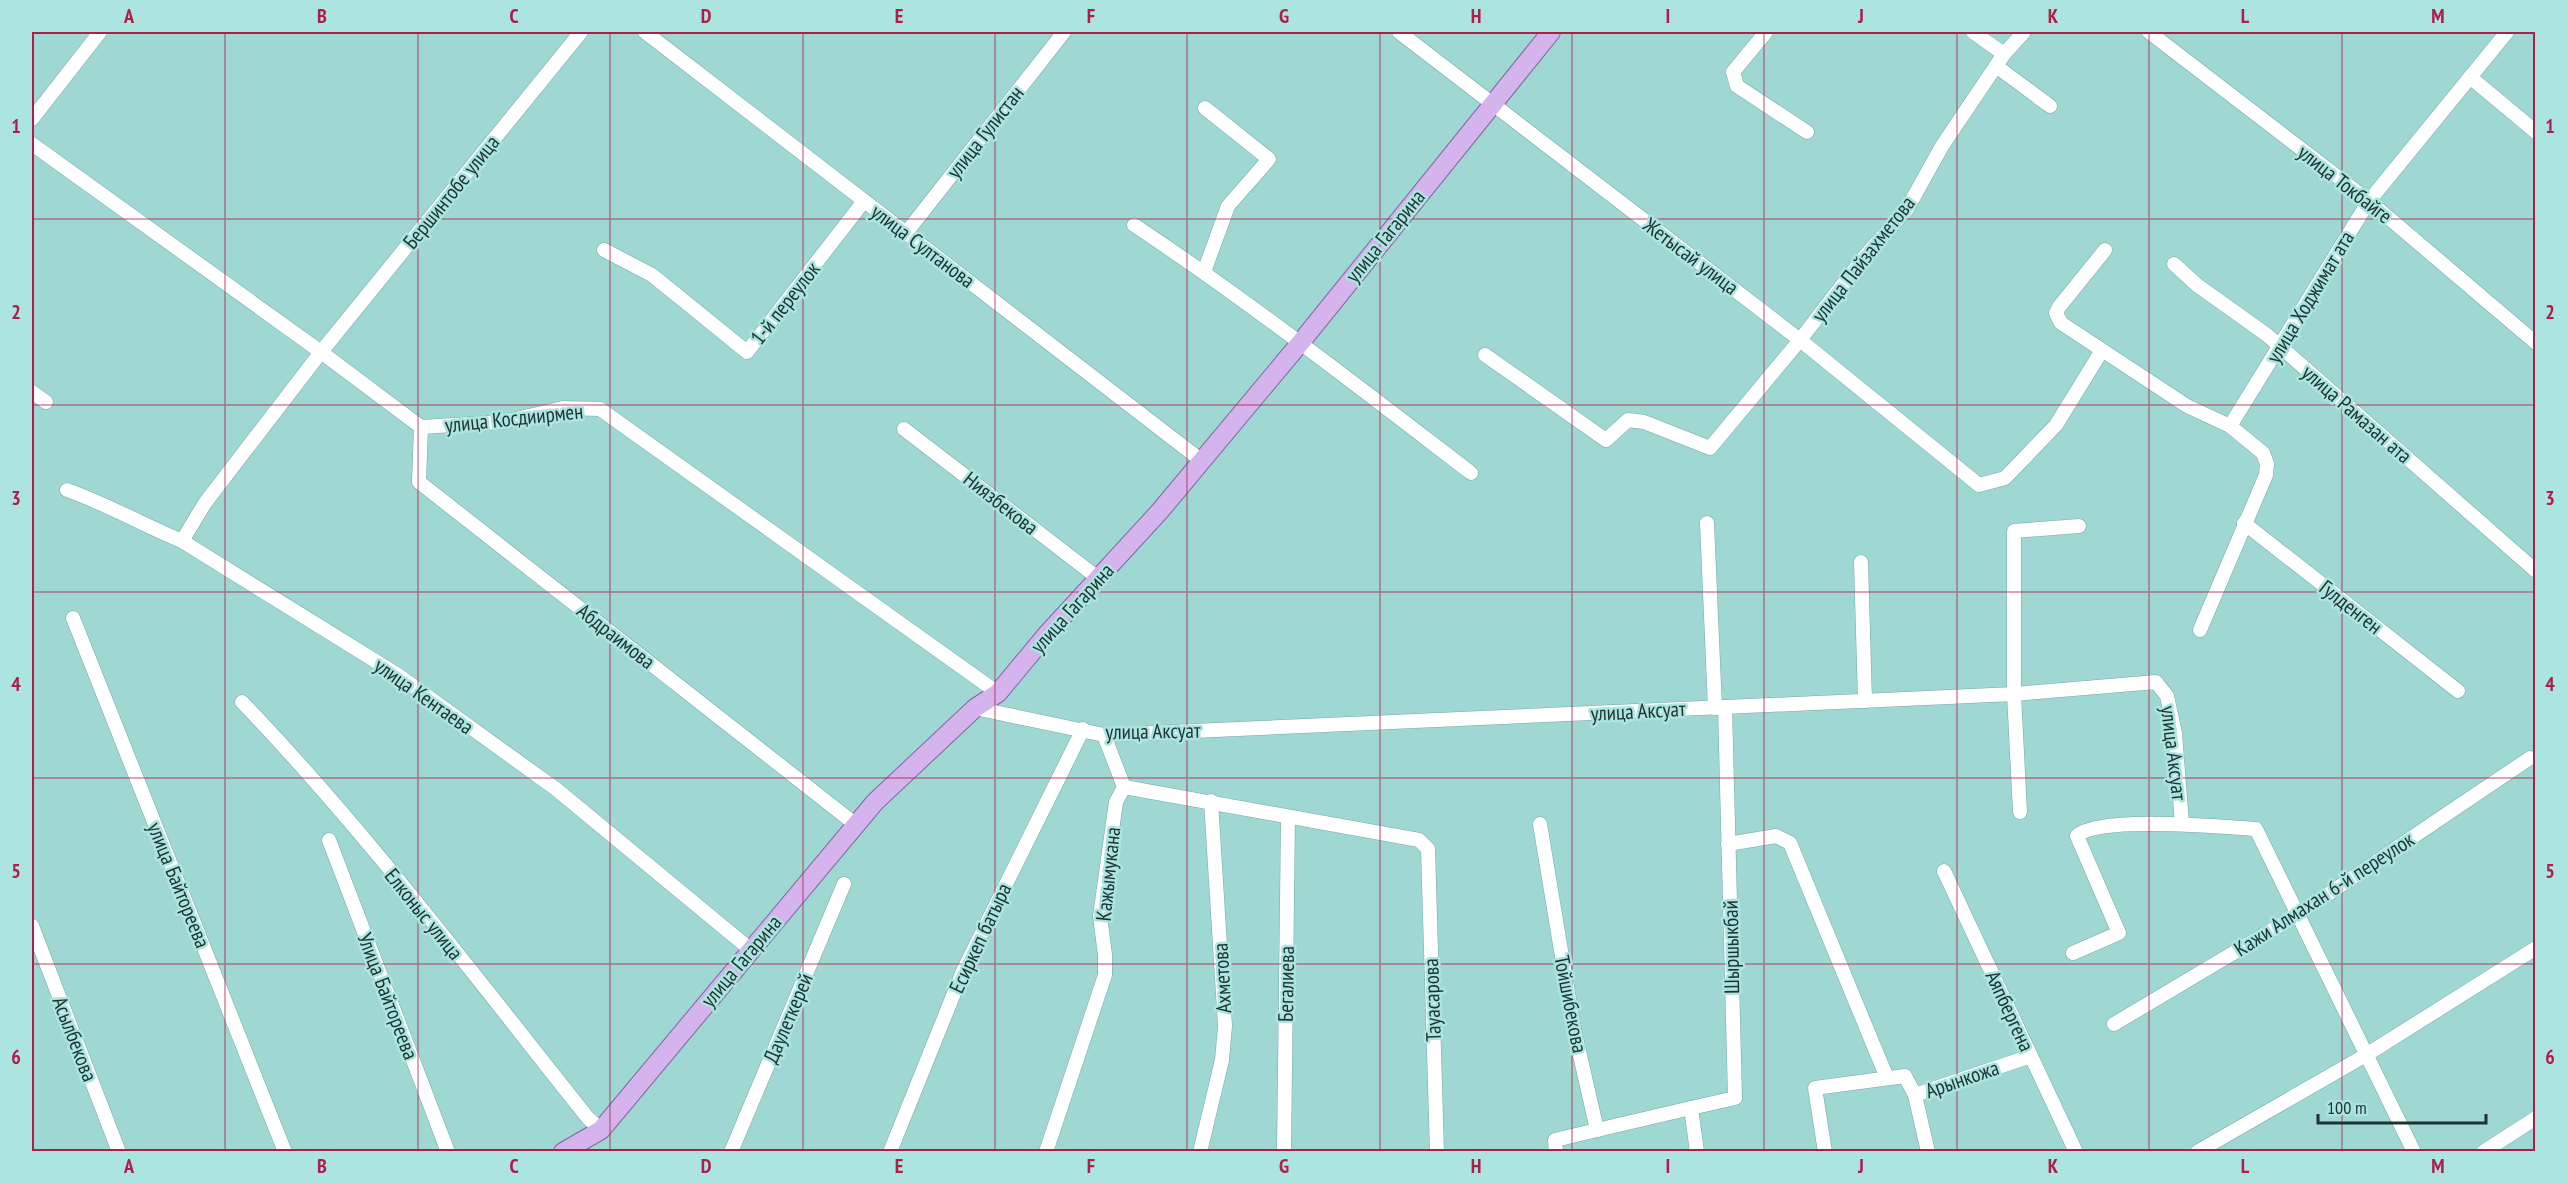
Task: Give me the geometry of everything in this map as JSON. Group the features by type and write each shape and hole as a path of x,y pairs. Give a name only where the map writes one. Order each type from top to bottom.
{"main road":[{"name":"улица Гагарина","path":"563,1152 601,1130 875,802 975,708 998,693 1047,634 1202,461 1551,32"}],"street":[{"path":"32,119 100,32"},
{"name":"Бершинтобе улица","path":"182,541 205,504 321,352 581,32"},
{"name":"улица Султанова","path":"645,32 1202,461"},
{"name":"улица Гулистан","path":"906,233 1064,32"},
{"name":"Жетысай улица","path":"1399,32 1800,340 1979,485 2005,478 2056,425 2101,352"},
{"path":"1766,32 1733,72 1734,79 1737,86 1807,132"},
{"path":"1973,32 2004,54"},
{"name":"улица Пайзахметова","path":"1485,355 1606,440 1628,420 1644,422 1710,448 1800,340 1864,257 1907,209 1942,146 2004,54 2024,32"},
{"name":"улица Токбайге","path":"2149,32 2369,201 2535,343"},
{"name":"улица Ходжимат ата","path":"2230,426 2369,201 2507,32"},
{"path":"1996,66 2050,106"},
{"path":"2470,77 2535,132"},
{"path":"1204,272 1228,206 1269,159 1205,108"},
{"name":"улица Косдиирмен","path":"32,144 321,352 421,428 503,422 562,408 600,409 998,693"},
{"name":"1-й переулок","path":"604,250 652,275 747,352 864,201"},
{"path":"1134,225 1301,342 1471,472"},
{"path":"2105,250 2059,307 2056,313 2061,323 2101,352 2187,406 2230,426 2263,453 2267,464 2266,475 2200,630"},
{"name":"улица Рамазан ата","path":"2174,264 2197,285 2280,346 2535,571"},
{"path":"32,392 46,402"},
{"name":"Абдраимова","path":"421,428 419,482 855,824"},
{"name":"Ниязбекова","path":"904,429 1098,578"},
{"name":"улица Кентаева","path":"67,490 103,502 182,541 398,675 556,789 751,950"},
{"name":"Шыршыкбай","path":"1691,1108 1735,1098 1728,844 1707,523"},
{"name":"Гулденген","path":"2244,523 2458,691"},
{"path":"2020,812 2014,694 2014,531 2079,526"},
{"path":"1861,562 1865,701"},
{"name":"улица Байтореева","path":"73,618 285,1152"},
{"name":"улица Аксуат","path":"975,708 1104,735 2014,694 2156,682 2167,696 2175,734 2182,824"},
{"name":"Елконыс улица","path":"242,702 311,777 366,842 581,1109 601,1130"},
{"name":"Есиркеп батыра","path":"890,1152 963,970 1083,729"},
{"path":"1104,735 1124,787 1211,801 1288,818"},
{"name":"Кажи Алмахан 6-й переулок","path":"2114,1024 2297,915 2530,758"},
{"name":"Кажымукана","path":"1046,1152 1105,975 1100,916 1116,802 1124,787"},
{"name":"Ахметова","path":"1200,1152 1222,1060 1224,1026 1211,801"},
{"name":"Тауасарова","path":"1288,818 1419,840 1428,849 1437,1152"},
{"name":"Бегалиева","path":"1284,1152 1288,818"},
{"name":"Тойшибекова","path":"1539,824 1574,1029 1597,1130"},
{"path":"2073,953 2119,933 2077,836 2083,830 2129,825 2182,824 2256,829 2414,1152"},
{"path":"1728,844 1776,836 1790,843 1887,1078"},
{"name":"Улица Байтореева","path":"329,840 448,1152"},
{"name":"Аяпбергена","path":"1944,871 2076,1152"},
{"name":"Даулеткерей","path":"731,1152 844,884"},
{"name":"Асылбекова","path":"32,926 119,1152"},
{"path":"2197,1152 2366,1055 2535,948"},
{"name":"Арынкожа","path":"1928,1152 1914,1095 2031,1056"},
{"path":"1825,1152 1815,1088 1905,1076 1914,1095"},
{"path":"1556,1152 1555,1140 1691,1108 1696,1152"},
{"path":"2483,1152 2535,1118"}]}
